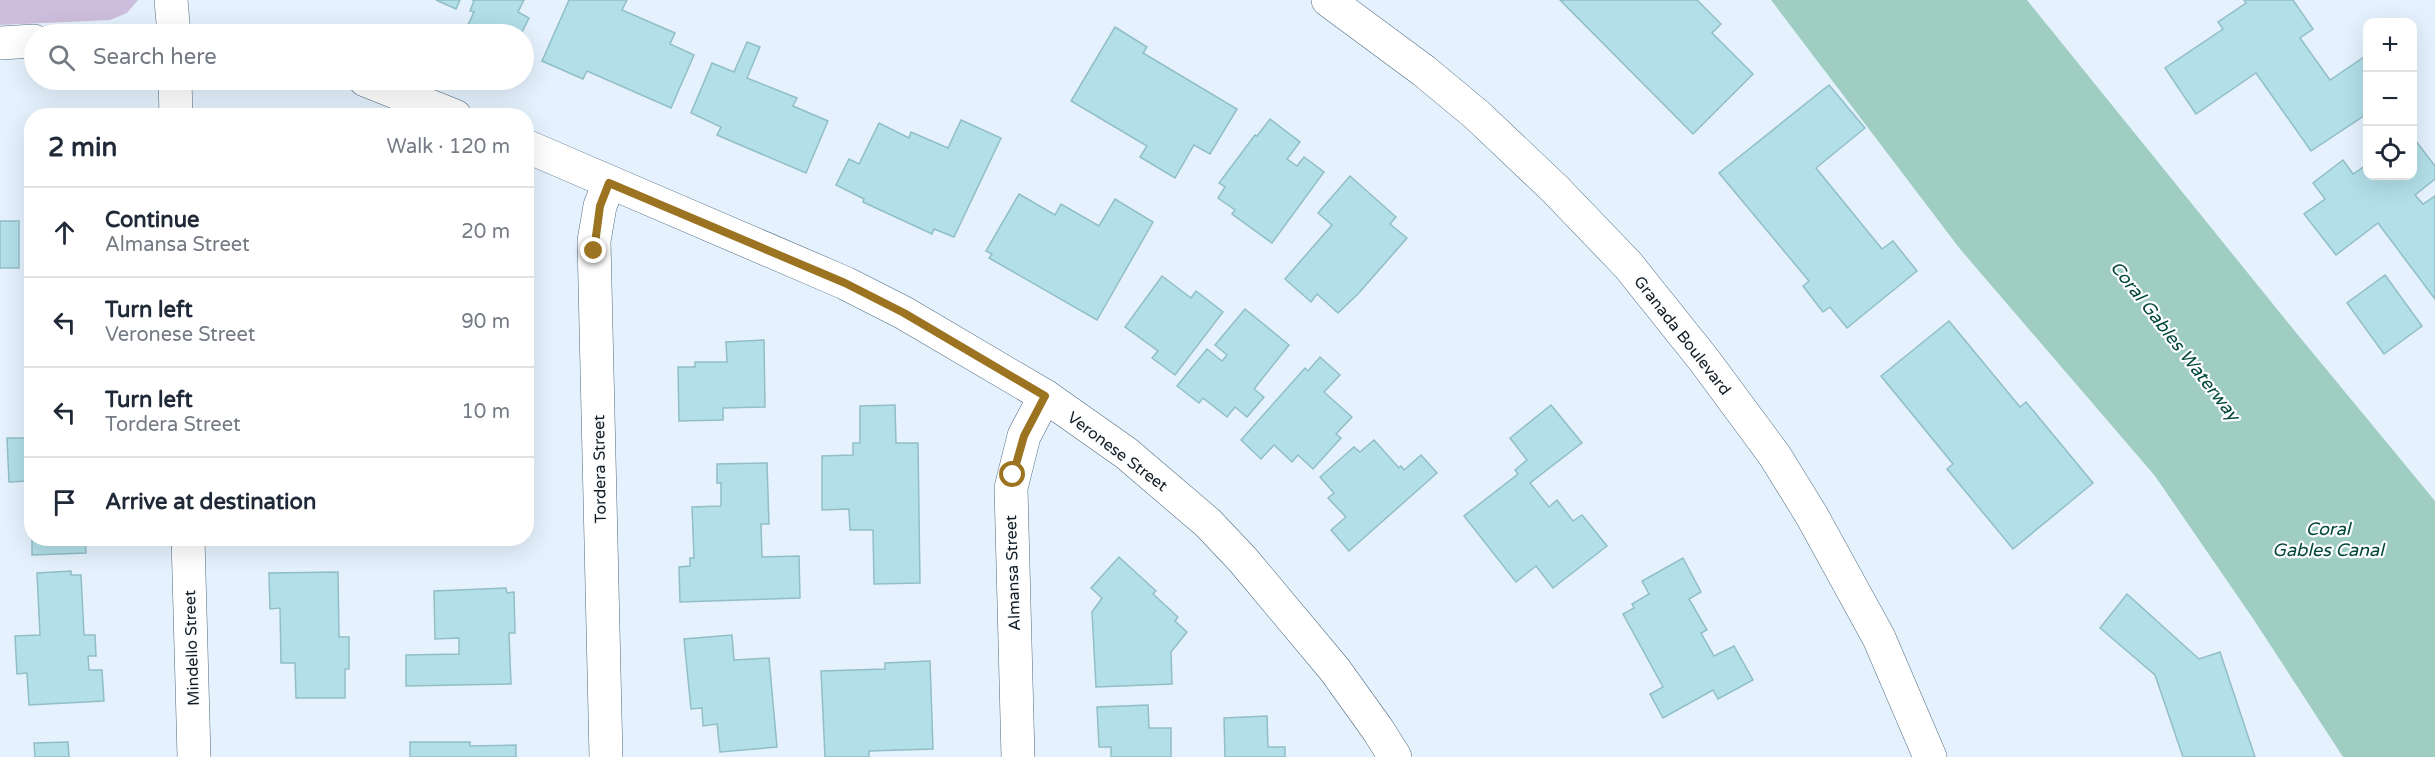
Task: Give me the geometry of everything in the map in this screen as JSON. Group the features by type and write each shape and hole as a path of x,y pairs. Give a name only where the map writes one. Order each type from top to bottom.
{"street":[{"path":"171,0 173,24"},
{"name":"Granada Boulevard","path":"1328,0 1424,71 1477,115 1556,189 1628,265 1704,360 1775,456 1812,516 1879,638 1930,757"},
{"path":"0,43 24,42"},
{"path":"175,90 176,108"},
{"path":"390,90 435,108"},
{"name":"Veronese Street","path":"534,150 845,283 904,313 1045,396 1126,453 1208,523 1243,560 1335,670 1395,757"},
{"name":"Tordera Street","path":"606,757 594,241 600,206 609,183"},
{"name":"Almansa Street","path":"1018,757 1011,488 1024,436 1045,396"},
{"name":"Mindello Street","path":"188,546 194,757"}],"shaded area":[{"path":"0,0 138,0 127,13 110,20 0,25"}],"water":[{"name":"Coral Gables Canal","path":"1771,0 2027,0 2435,501 2435,757 2343,757 2254,620 2155,476 1960,249"}],"building":[{"path":"436,0 460,0 456,9"},
{"path":"472,0 524,0 518,12 529,18 526,24 468,24 474,12 470,11 474,1"},
{"path":"569,0 627,0 622,10 675,33 670,44 694,55 671,108 587,71 583,79 542,61"},
{"path":"1560,0 1697,0 1721,24 1712,33 1753,74 1693,134"},
{"path":"2244,0 2293,0 2313,29 2300,38 2330,80 2363,58 2363,116 2311,151 2256,73 2196,114 2165,68 2223,29 2218,22 2246,3"},
{"path":"1115,27 1147,47 1143,53 1237,109 1210,154 1194,145 1175,178 1140,157 1147,146 1071,101"},
{"path":"747,42 760,47 747,78 797,98 793,106 828,121 806,173 717,135 721,127 691,113 712,63 734,72"},
{"path":"1829,85 1865,128 1816,168 1882,249 1893,241 1917,271 1847,328 1830,307 1823,312 1803,286 1809,281 1719,173"},
{"path":"1270,119 1300,142 1287,159 1297,166 1304,157 1324,172 1272,243 1232,214 1235,210 1218,198 1225,187 1219,183"},
{"path":"961,120 1001,138 954,237 934,229 932,234 863,202 864,199 836,185 849,159 859,164 879,123 909,138 911,132 948,148"},
{"path":"2417,143 2435,166 2435,179 2415,195 2423,204 2435,196 2435,299 2378,223 2336,255 2304,214 2325,199 2313,183 2343,160 2353,174 2363,167 2363,180 2417,180"},
{"path":"1350,176 1396,217 1390,224 1407,238 1358,294 1338,313 1317,294 1311,302 1285,279 1332,225 1318,213"},
{"path":"1019,194 1055,215 1061,204 1099,226 1115,199 1153,222 1097,320 989,258 992,254 986,251"},
{"path":"0,221 19,221 19,268 0,268"},
{"path":"2385,275 2422,326 2384,354 2347,303"},
{"path":"1162,276 1191,298 1196,291 1223,312 1175,375 1152,358 1158,351 1125,327"},
{"path":"1245,309 1289,345 1254,389 1264,397 1247,417 1235,407 1227,417 1203,398 1199,403 1177,386 1207,349 1222,361 1227,355 1215,345"},
{"path":"1949,321 2020,407 2026,402 2093,483 2013,549 1947,469 1953,464 1881,376"},
{"path":"764,340 765,407 723,408 723,420 679,421 678,367 695,367 695,362 727,362 726,342"},
{"path":"1320,357 1340,375 1324,392 1352,417 1336,434 1341,438 1313,469 1298,455 1292,462 1274,445 1261,459 1241,440 1305,368 1308,371"},
{"path":"895,405 896,443 918,443 920,583 874,584 873,530 850,530 849,509 822,510 822,456 853,455 853,443 860,443 860,406"},
{"path":"1551,405 1582,443 1530,483 1549,507 1557,500 1573,521 1582,515 1607,546 1553,588 1536,566 1516,582 1464,516 1518,474 1515,470 1527,460 1510,438"},
{"path":"7,438 24,438 24,481 9,482"},
{"path":"1374,440 1399,468 1401,466 1404,470 1421,455 1437,473 1349,551 1331,530 1346,517 1328,498 1334,493 1320,477 1354,447 1360,452"},
{"path":"767,463 769,524 761,524 762,557 799,556 800,598 680,602 679,567 690,566 690,558 694,558 692,507 721,506 721,483 717,483 717,464"},
{"path":"32,546 86,546 86,553 32,555"},
{"path":"1119,557 1156,591 1153,594 1178,617 1175,621 1187,632 1171,652 1172,684 1096,687 1092,612 1102,598 1091,588"},
{"path":"1683,558 1701,592 1689,599 1707,630 1701,633 1714,656 1734,646 1753,680 1718,699 1713,690 1663,718 1650,694 1663,687 1623,614 1634,608 1632,604 1649,594 1642,581"},
{"path":"71,571 71,575 81,575 84,635 95,635 96,656 88,656 89,670 102,670 104,701 29,705 27,673 17,674 15,636 40,635 37,573"},
{"path":"338,572 339,637 349,637 349,669 345,669 345,698 296,698 295,663 281,663 280,608 270,609 269,573"},
{"path":"506,588 507,593 514,592 515,633 509,633 511,684 406,686 406,655 459,654 459,638 435,639 434,591"},
{"path":"2127,594 2199,659 2220,652 2255,757 2183,757 2155,675 2100,628"},
{"path":"732,635 734,660 769,658 777,747 720,752 717,724 703,726 702,708 691,709 684,639"},
{"path":"930,661 933,749 869,751 869,757 825,757 821,671 885,669 885,663"},
{"path":"1148,705 1149,728 1171,728 1171,757 1111,757 1111,747 1099,747 1097,707"},
{"path":"1267,716 1268,747 1285,747 1285,757 1225,757 1224,718"},
{"path":"68,742 69,757 35,757 34,743"},
{"path":"410,742 470,742 470,746 516,745 516,757 410,757"}],"route":[{"path":"594,251 600,206 609,183 845,283 904,313 1045,396 1024,436 1013,475"}],"water label":[{"name":"Coral Gables Waterway","path":"2175,341"}]}
